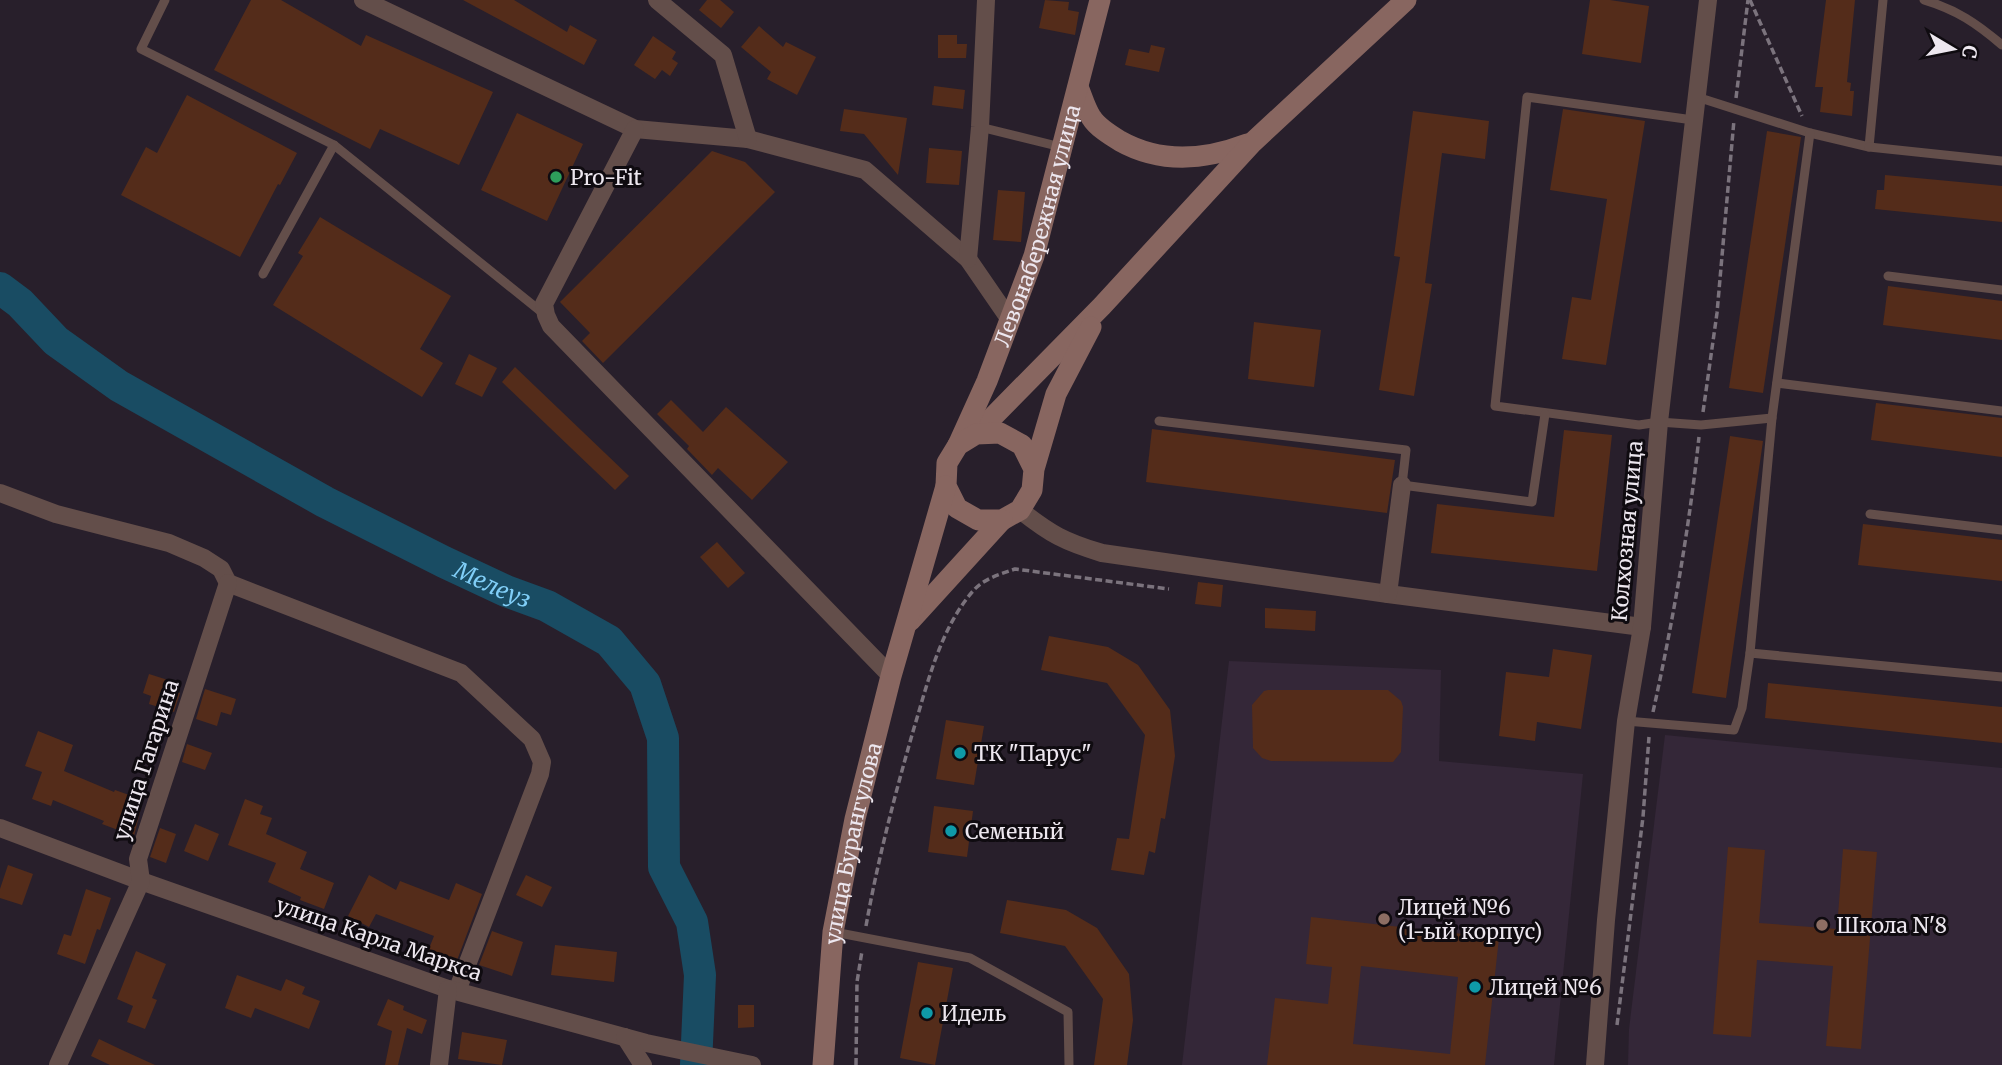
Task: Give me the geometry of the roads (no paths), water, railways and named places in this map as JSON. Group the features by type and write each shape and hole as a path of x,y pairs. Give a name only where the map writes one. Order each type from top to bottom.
{"main road":[{"name":"Левонабережная улица","path":"967,439 1034,256 1100,0"},
{"path":"1102,306 1252,142 1406,0"},
{"path":"1078,87 1091,118 1108,134 1137,150 1166,157 1197,157 1224,152 1252,142"},
{"name":"улица Бурангулова","path":"823,1065 833,932 855,819 891,676 946,486 947,463 967,439 1102,306"},
{"name":"улица Бурангулова","path":"907,625 1032,490 1034,469 1056,394 1102,306"},
{"path":"967,439 1000,433 1022,445 1034,469"},
{"path":"946,486 957,508 978,520 1011,515"}],"street":[{"path":"363,0 635,129 748,138 865,170 968,259 1010,320"},
{"path":"657,0 723,55 748,138"},
{"path":"968,259 980,127 986,0"},
{"name":"Колхозная улица","path":"1595,1065 1626,721 1642,628 1659,422 1708,0"},
{"path":"635,129 544,304 551,326 891,676"},
{"path":"1388,594 1402,485"},
{"path":"0,493 55,514 169,543 204,558 221,569 228,583 461,673 532,739 542,762 540,774 452,990 439,1065"},
{"path":"1011,515 1070,543 1102,553 1642,628"},
{"name":"улица Гагарина","path":"58,1065 141,881 138,859 228,583"},
{"name":"улица Карла Маркса","path":"0,828 141,881 452,990 646,1043 746,1064"},
{"path":"625,1037 643,1065"}],"lane":[{"path":"165,0 141,49 334,145 546,315"},
{"path":"1869,147 1883,0"},
{"path":"1924,0 1973,20 2002,45"},
{"path":"1693,120 1528,97 1495,406 1639,425 1659,422 1701,425 1772,418"},
{"path":"1697,97 1810,133 1869,147 2002,161"},
{"path":"980,127 1063,148"},
{"path":"1626,721 1734,730 1742,708 1750,653 1772,418 1810,133"},
{"path":"263,274 334,145"},
{"path":"1888,276 2002,290"},
{"path":"1777,383 2002,411"},
{"path":"1159,421 1406,450 1402,485 1532,502 1545,414"},
{"path":"1870,514 2002,530"},
{"path":"1750,653 2002,677"},
{"path":"833,932 970,958 1068,1012 1069,1065"}],"waterway":[{"name":"Мелеуз","path":"0,288 20,303 56,341 119,386 325,502 444,562 506,591 547,606 609,641 645,684 663,738 664,867 692,922 700,975 696,1065"}],"place":[{"name":"Pro-Fit","path":"556,177"},
{"name":"ТК \"Парус\"","path":"960,753"},
{"name":"Семеный","path":"951,831"},
{"name":"Лицей №6 (1-ый корпус)","path":"1384,919"},
{"name":"Школа N'8","path":"1822,925"},
{"name":"Лицей №6","path":"1475,987"},
{"name":"Идель","path":"927,1013"}]}
